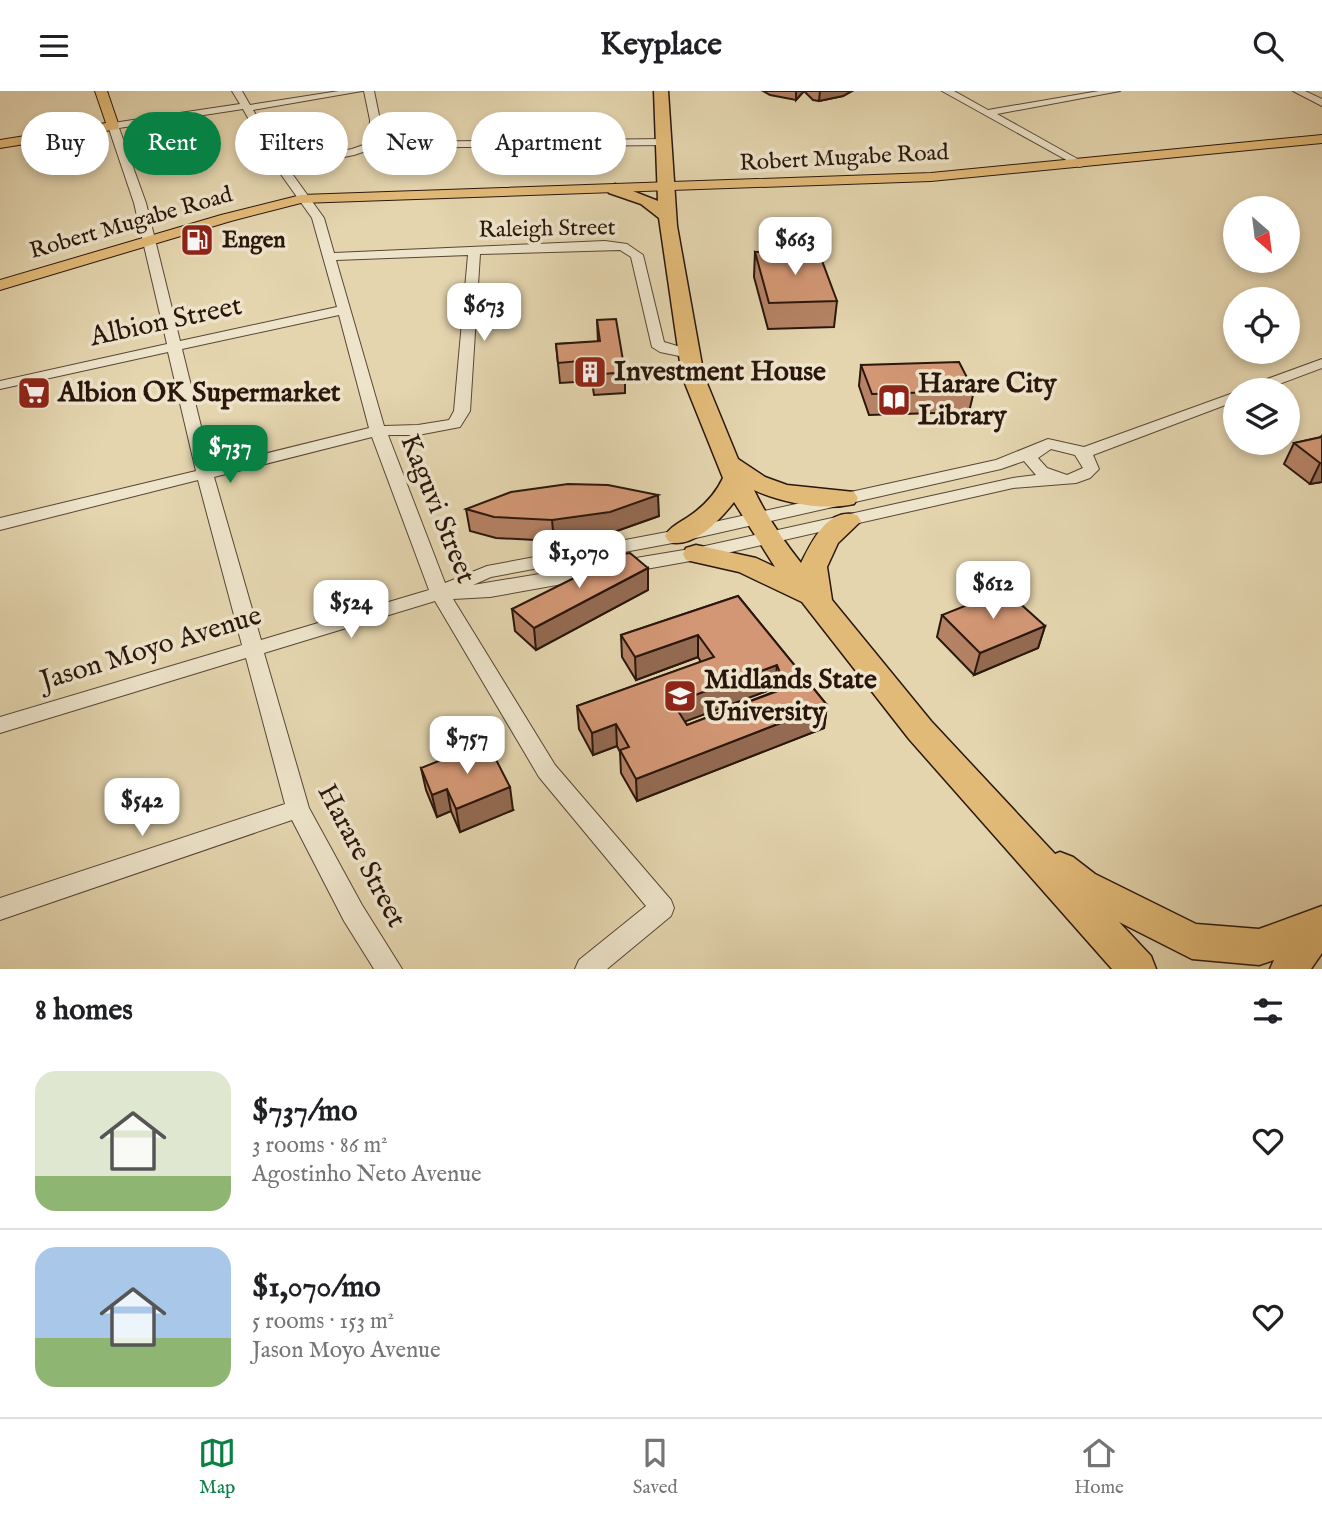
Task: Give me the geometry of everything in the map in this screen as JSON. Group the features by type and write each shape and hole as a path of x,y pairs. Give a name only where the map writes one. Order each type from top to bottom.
{"highway":[{"path":"661,91 667,216 689,354 706,414 731,470 762,528 920,730 1137,969"},
{"path":"615,189 647,200 667,216"},
{"path":"731,470 769,489 846,509 813,566 818,601"},
{"path":"731,470 729,493 705,519 687,545 773,575 818,601"},
{"path":"1010,828 1082,885 1192,941 1259,947 1320,924"},
{"path":"1289,969 1320,924"}],"main road":[{"path":"101,91 113,126 109,127"},
{"path":"101,112 106,106"},
{"name":"Robert Mugabe Road","path":"0,285 301,199 369,194 666,188 931,177 1322,139"},
{"path":"0,143 21,140"}],"street":[{"path":"147,241 136,191 113,126 244,101 357,91"},
{"path":"369,91 373,112"},
{"path":"947,91 1079,164"},
{"path":"988,113 1115,91"},
{"path":"1298,91 1322,103"},
{"path":"457,144 665,142"},
{"name":"Kaguvi Street","path":"286,175 301,199 318,218 378,431 440,593 547,771 662,908 588,969"},
{"name":"Harare Street","path":"147,241 204,472 298,809 353,913 388,969"},
{"name":"Raleigh Street","path":"330,257 605,245 632,251 637,255 642,269 657,344 665,349 689,354"},
{"path":"0,524 378,431 418,430 455,423 462,411 474,251"},
{"name":"Albion Street","path":"0,384 343,310"},
{"path":"1282,378 1322,363"},
{"path":"1083,453 1223,401"},
{"path":"762,528 846,509 1001,464 1038,447 1057,444 1083,453 1091,464 1086,474 1076,478 1013,483 846,509 762,528"},
{"path":"1032,452 1030,458 1038,470 1056,478"},
{"name":"Jason Moyo Avenue","path":"440,593 490,591 762,528"},
{"name":"Jason Moyo Avenue","path":"0,725 440,593 487,572 687,545 762,528"},
{"path":"0,909 298,809"}],"building":[{"path":"818,250 837,301 769,303 755,252"},
{"path":"616,319 625,372 593,375 591,360 558,363 556,344 600,341 597,320"},
{"path":"959,362 974,391 872,394 861,365"},
{"path":"1322,437 1322,463 1300,448 1300,442"},
{"path":"568,484 608,485 658,495 610,512 552,520 494,517 466,509 511,492"},
{"path":"630,553 648,568 534,628 512,609 622,554"},
{"path":"1005,590 1045,626 980,653 942,615"},
{"path":"738,596 827,705 636,779 620,750 629,747 616,724 592,733 577,706 714,657 698,635 635,657 621,635","holes":["777,665 786,688 687,725 673,703"]},
{"path":"487,742 510,787 456,809 447,789 432,795 421,768"}],"place":[{"name":"Engen","path":"197,240"},
{"name":"Investment House","path":"590,372"},
{"name":"Albion OK Supermarket","path":"34,393"},
{"name":"Harare City Library","path":"894,400"},
{"name":"Midlands State University","path":"680,696"}]}
